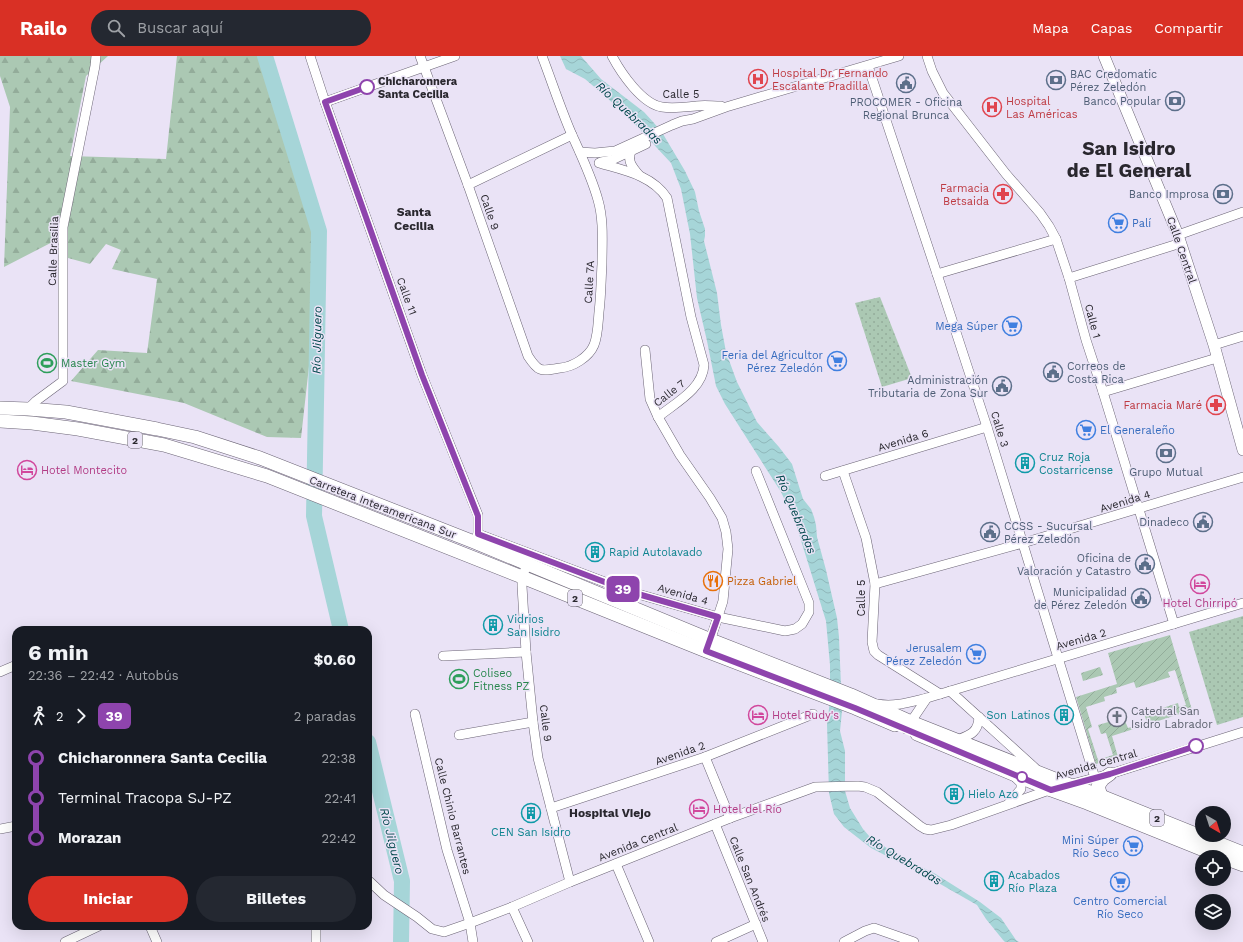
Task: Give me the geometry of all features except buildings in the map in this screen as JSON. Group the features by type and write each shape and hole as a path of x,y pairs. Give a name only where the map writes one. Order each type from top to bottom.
{"highway":[{"name":"Carretera Interamericana Sur","path":"0,408 28,408 57,411 195,437 260,458 328,486 476,538 524,571"},
{"path":"0,415 57,411"},
{"name":"Carretera Interamericana Sur","path":"0,421 32,422 164,445 267,476 468,555 524,571 709,646 815,693 860,705 1051,790 1204,850"},
{"path":"468,555 476,538"},
{"name":"Carretera Interamericana Sur","path":"709,646 813,680 850,695 860,705"},
{"name":"Carretera Interamericana Sur","path":"909,726 957,740 1243,853"},
{"path":"1101,796 1098,786 1103,779 1110,774"},
{"path":"1231,861 1243,865"}],"main road":[{"name":"Calle Central","path":"1104,56 1179,239 1218,358 1243,450"}],"street":[{"name":"Calle Brasilia","path":"28,408 63,381 64,227 96,56"},
{"name":"Calle 11","path":"310,56 422,375 478,516 476,538"},
{"name":"Calle 9","path":"420,56 468,185 528,356 536,368 544,370"},
{"path":"325,102 455,56"},
{"path":"542,56 572,135 584,162 599,163 612,160 673,128 684,126 693,119 726,106 899,56"},
{"name":"Calle 5","path":"612,56 620,72 649,102 661,107 726,106"},
{"name":"Calle 1","path":"927,56 932,71 943,93 1006,174 1040,213 1056,239 1174,624"},
{"name":"Calle 3","path":"868,66 987,427 1095,778"},
{"path":"468,185 572,135"},
{"path":"580,152 595,153 635,147"},
{"name":"Calle 7","path":"635,147 629,156 630,164 639,175"},
{"name":"Calle 7A","path":"544,370 564,368 574,364 588,355 594,346 598,331 603,236 601,212 598,199 584,162"},
{"name":"Calle 7","path":"599,163 639,175 657,186 667,198 691,317 704,366 704,373 700,382 694,389 658,416 680,455 718,511 722,518 726,532 728,549 723,601 709,646"},
{"path":"1069,278 1179,239 1243,212"},
{"path":"937,274 1056,239"},
{"path":"1214,345 1243,336"},
{"path":"645,350 650,399 658,416"},
{"path":"1103,392 1218,358"},
{"name":"Avenida 6","path":"825,476 987,427"},
{"name":"Avenida 4","path":"476,538 631,592 718,617 785,631 794,629 802,624 809,612 809,602 756,471"},
{"name":"Calle 5","path":"843,471 866,538 875,584 872,642 874,651 883,659 940,694"},
{"name":"Avenida 4","path":"875,584 1023,544 1243,478"},
{"name":"Calle 9","path":"524,571 526,652 538,758 570,882"},
{"name":"Avenida 2","path":"860,705 899,705 927,698 1243,603"},
{"path":"443,656 526,652"},
{"path":"0,672 12,667"},
{"path":"950,691 1039,772"},
{"path":"909,726 927,698"},
{"name":"Calle Chinio Barrantes","path":"415,714 447,850 470,923 473,942"},
{"name":"Avenida 2","path":"551,808 705,757 813,714"},
{"path":"957,740 969,736 975,731 979,718"},
{"path":"459,735 533,722"},
{"name":"Avenida Central","path":"372,884 384,896 417,917 432,929 444,932 512,907 570,882 730,818 815,787 865,787 877,792 920,826 926,829 935,830 1051,790 1110,774 1243,732"},
{"path":"705,757 730,818"},
{"path":"1006,806 1021,789 1021,783 1009,771"},
{"name":"Calle San Andrés","path":"715,824 763,942"},
{"path":"0,829 12,827"},
{"path":"616,864 648,942"},
{"path":"512,907 528,942"},
{"path":"716,942 756,924"},
{"path":"844,942 874,928 914,942"},
{"path":"65,942 90,930"},
{"path":"152,930 157,942"},
{"path":"316,930 316,942"}],"green space":[{"path":"0,56 108,56 86,76 70,156 166,159 177,56 265,56 319,231 318,285 301,438 267,437 184,403 71,381 98,350 147,353 157,279 112,269 121,250 106,244 90,264 68,258 68,234 4,267 10,107 0,76"},
{"path":"880,297 912,378 882,387 855,303"},
{"path":"1243,616 1243,717 1217,725 1189,632"},
{"path":"1170,635 1192,710 1112,736 1118,757 1096,764 1076,697 1117,684 1108,653","holes":["1175,670 1186,705 1179,707 1178,703 1144,714 1147,722 1128,728 1125,721 1113,725 1112,721 1098,725 1101,734 1106,733 1113,755 1098,760 1088,729 1092,727 1086,707 1105,701 1104,697 1117,693 1116,688 1134,682 1136,688 1170,677 1168,672"]},
{"path":"1100,667 1103,675 1083,681 1081,673"}],"water":[{"name":"Río Quebradas","path":"560,56 581,56 601,79 644,112 663,134 685,171 695,192 705,229 704,241 717,293 726,352 737,382 757,422 792,464 803,499 811,509 814,517 817,537 837,618 842,711 840,731 845,751 845,791 850,808 863,829 870,837 902,858 934,873 980,902 1001,918 1019,942 1005,942 986,919 977,905 928,877 871,848 844,827 834,814 829,793 827,724 830,701 830,665 826,621 795,521 781,492 725,404 716,386 697,298 690,234 681,189 671,163 630,119 605,96 585,79 566,69"}],"waterway":[{"name":"Río Jilguero","path":"265,56 319,231 314,516 340,626"},
{"name":"Río Jilguero","path":"372,758 402,881 401,942"}],"bus line":[{"name":"39","path":"367,87 325,102 422,375 478,516 478,534 631,592 718,617 706,651 855,708 1009,771 1051,790 1110,774 1196,746"}],"place":[{"name":"Hospital Dr. Fernando Escalante Pradilla","path":"758,79"},
{"name":"BAC Credomatic Pérez Zeledón","path":"1056,80"},
{"name":"PROCOMER - Oficina Regional Brunca","path":"906,83"},
{"name":"Chicharonnera Santa Cecilia","path":"367,87"},
{"name":"Banco Popular","path":"1175,101"},
{"name":"Hospital Las Américas","path":"992,107"},
{"name":"Farmacia Betsaida","path":"1003,194"},
{"name":"Banco Improsa","path":"1223,194"},
{"name":"Palí","path":"1118,223"},
{"name":"Mega Súper","path":"1012,326"},
{"name":"Feria del Agricultor Pérez Zeledón","path":"837,361"},
{"name":"Master Gym","path":"47,363"},
{"name":"Correos de Costa Rica","path":"1053,372"},
{"name":"Administración Tributaria de Zona Sur","path":"1002,386"},
{"name":"Farmacia Maré","path":"1216,405"},
{"name":"El Generaleño","path":"1086,430"},
{"name":"Grupo Mutual","path":"1166,453"},
{"name":"Cruz Roja Costarricense","path":"1025,463"},
{"name":"Hotel Montecito","path":"27,470"},
{"name":"Dinadeco","path":"1203,522"},
{"name":"CCSS - Sucursal Pérez Zeledón","path":"990,532"},
{"name":"Rapid Autolavado","path":"595,552"},
{"name":"Oficina de Valoración y Catastro","path":"1145,564"},
{"name":"Pizza Gabriel","path":"713,581"},
{"name":"Hotel Chirripó","path":"1200,584"},
{"name":"Municipalidad de Pérez Zeledón","path":"1141,598"},
{"name":"Vidrios San Isidro","path":"493,625"},
{"name":"Jerusalem Pérez Zeledón","path":"976,654"},
{"name":"Coliseo Fitness PZ","path":"459,679"},
{"name":"Hotel Rudy's","path":"758,715"},
{"name":"Son Latinos","path":"1064,715"},
{"name":"Catedral San Isidro Labrador","path":"1117,717"},
{"name":"Hielo Azo","path":"954,794"},
{"name":"Hotel del Río","path":"699,809"},
{"name":"CEN San Isidro","path":"531,813"},
{"name":"Mini Súper Río Seco","path":"1133,846"},
{"name":"Acabados Río Plaza","path":"994,881"},
{"name":"Centro Comercial Río Seco","path":"1120,882"}],"district":[{"name":"San Isidro de El General","path":"1129,159"},
{"name":"Santa Cecilia","path":"414,219"},
{"name":"Hospital Viejo","path":"610,813"}]}
